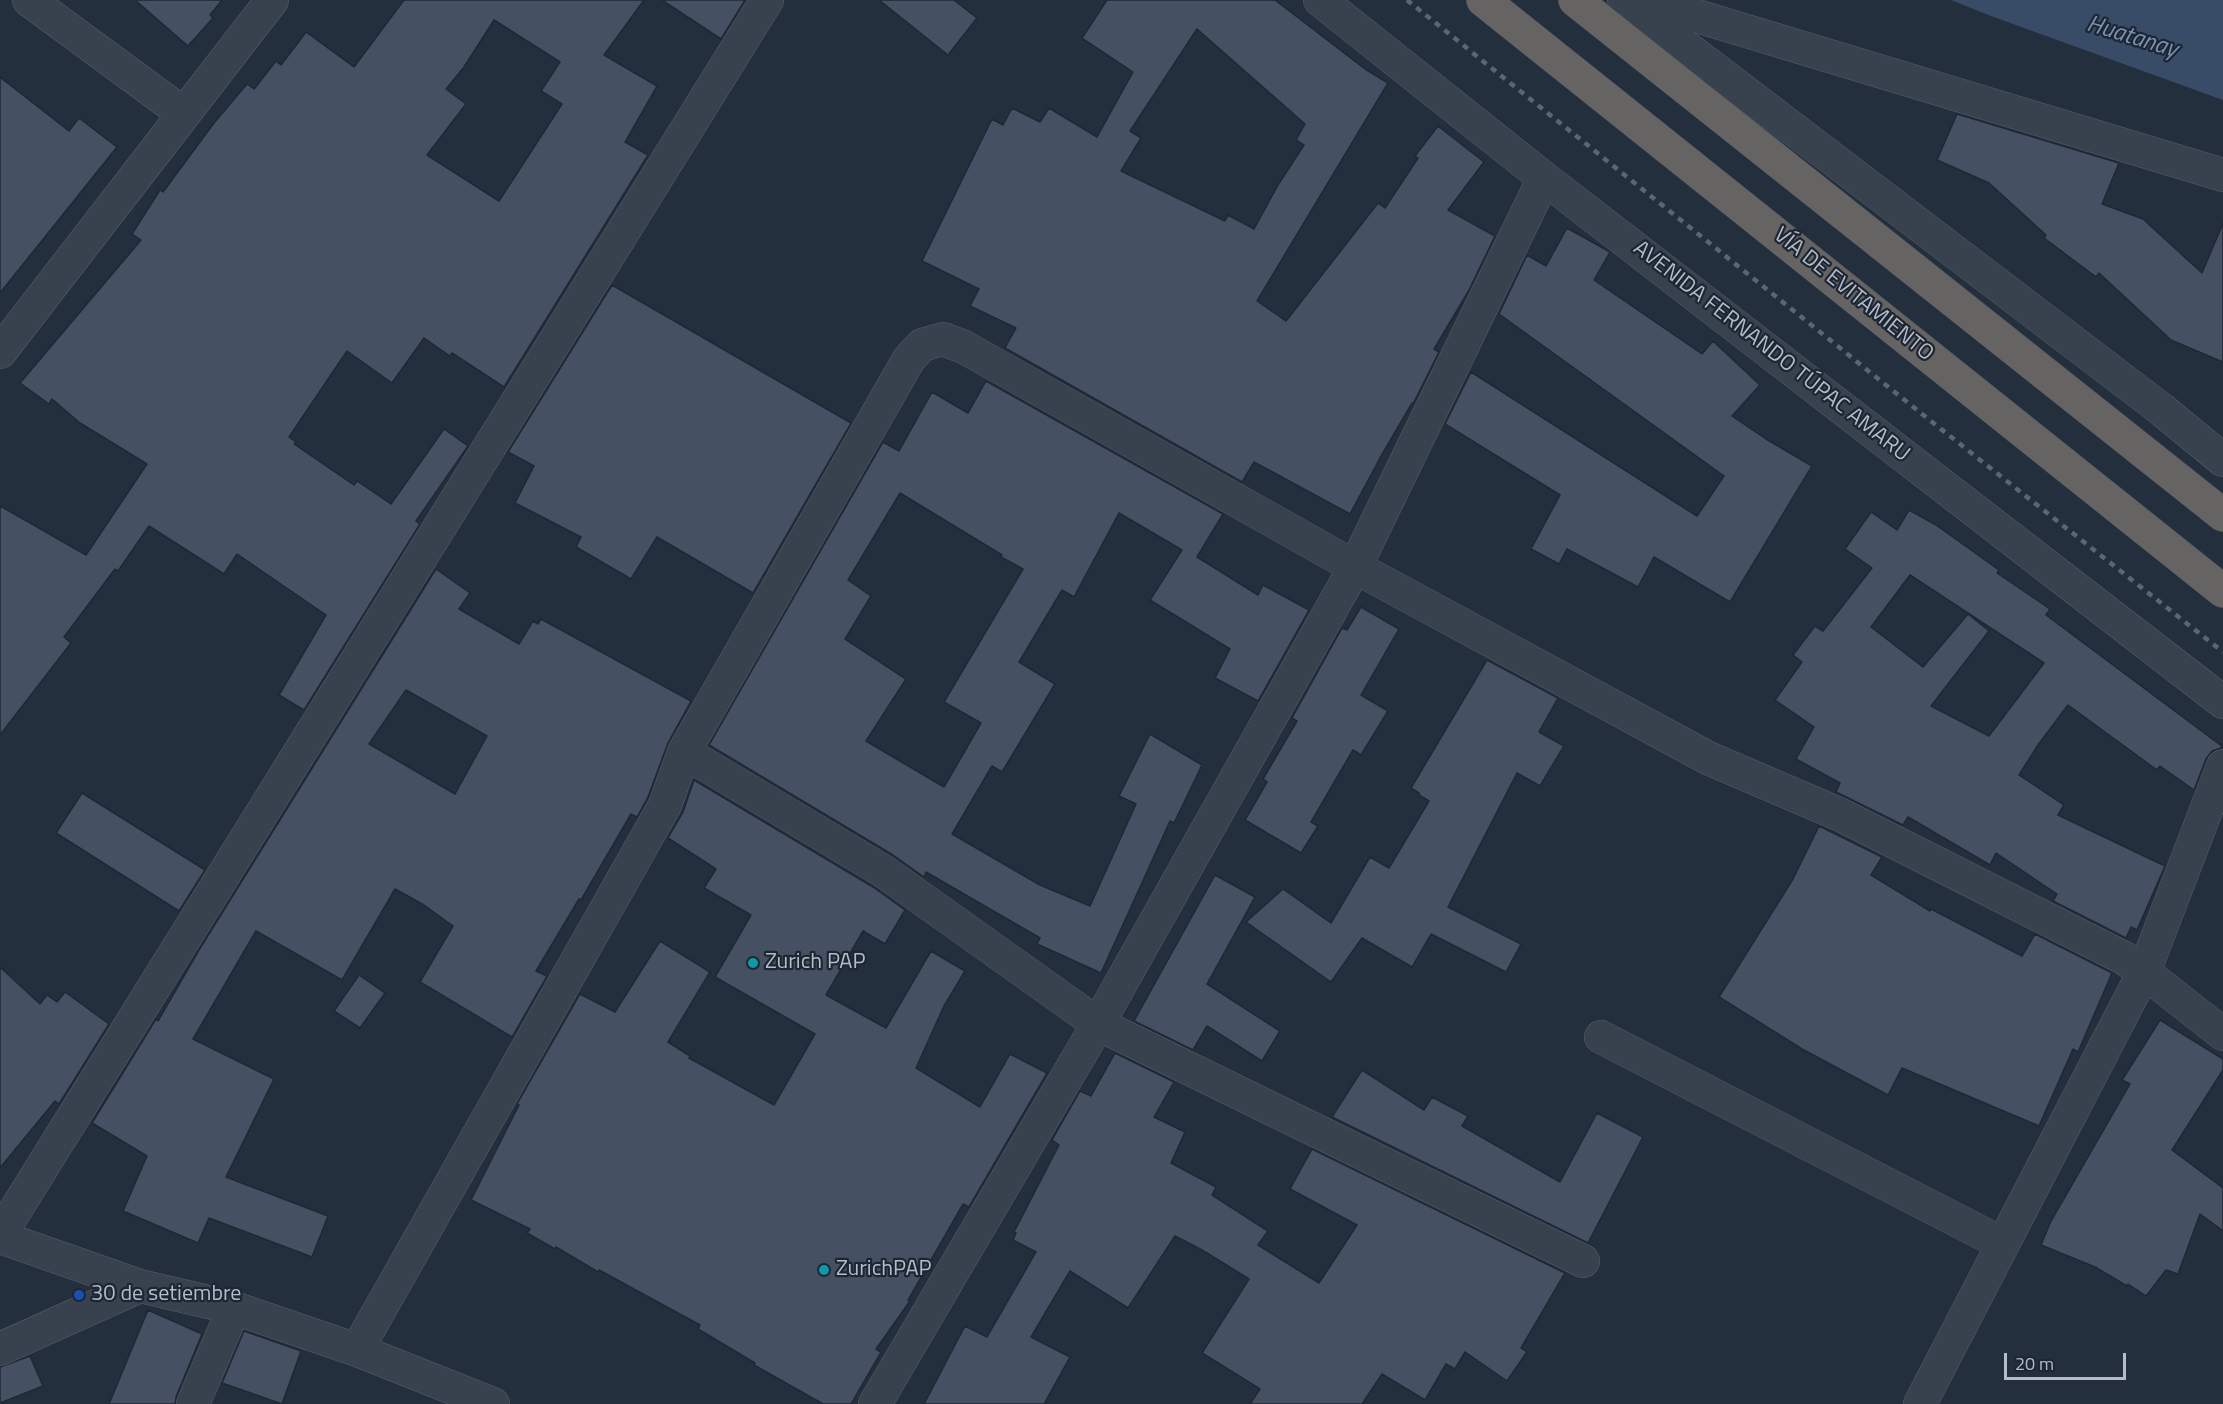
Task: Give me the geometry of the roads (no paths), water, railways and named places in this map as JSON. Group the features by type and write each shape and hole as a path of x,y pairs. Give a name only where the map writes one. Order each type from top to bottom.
{"highway":[{"name":"VÍA DE EVITAMIENTO","path":"1484,0 2223,591"},
{"path":"1575,0 2223,515"}],"street":[{"path":"29,0 184,114"},
{"path":"0,352 272,0"},
{"path":"493,1404 357,1350 234,1308 140,1286 0,1236 767,0"},
{"name":"AVENIDA FERNANDO TÚPAC AMARU","path":"1320,0 1544,178 2223,702"},
{"path":"1624,0 2161,410 2223,460"},
{"path":"1644,0 2223,175"},
{"path":"875,1404 1098,1024 1355,567 1544,178"},
{"path":"357,1350 665,805 684,752 909,359 922,345 943,339 964,346 1355,567 1708,758 1841,814 2124,958 2223,1034"},
{"path":"684,752 883,872 1098,1024 1583,1261"},
{"path":"1920,1404 2144,972 2223,766"},
{"path":"1601,1037 2002,1244"},
{"path":"0,1349 140,1286"},
{"path":"194,1404 234,1308"}],"water":[{"name":"Huatanay","path":"1951,0 2223,0 2223,100 1991,16"}],"railway":[{"path":"1407,0 1922,414 2223,652"}],"place":[{"name":"Zurich PAP","path":"753,963"},
{"name":"ZurichPAP","path":"824,1270"},
{"name":"30 de setiembre","path":"79,1295"}]}
